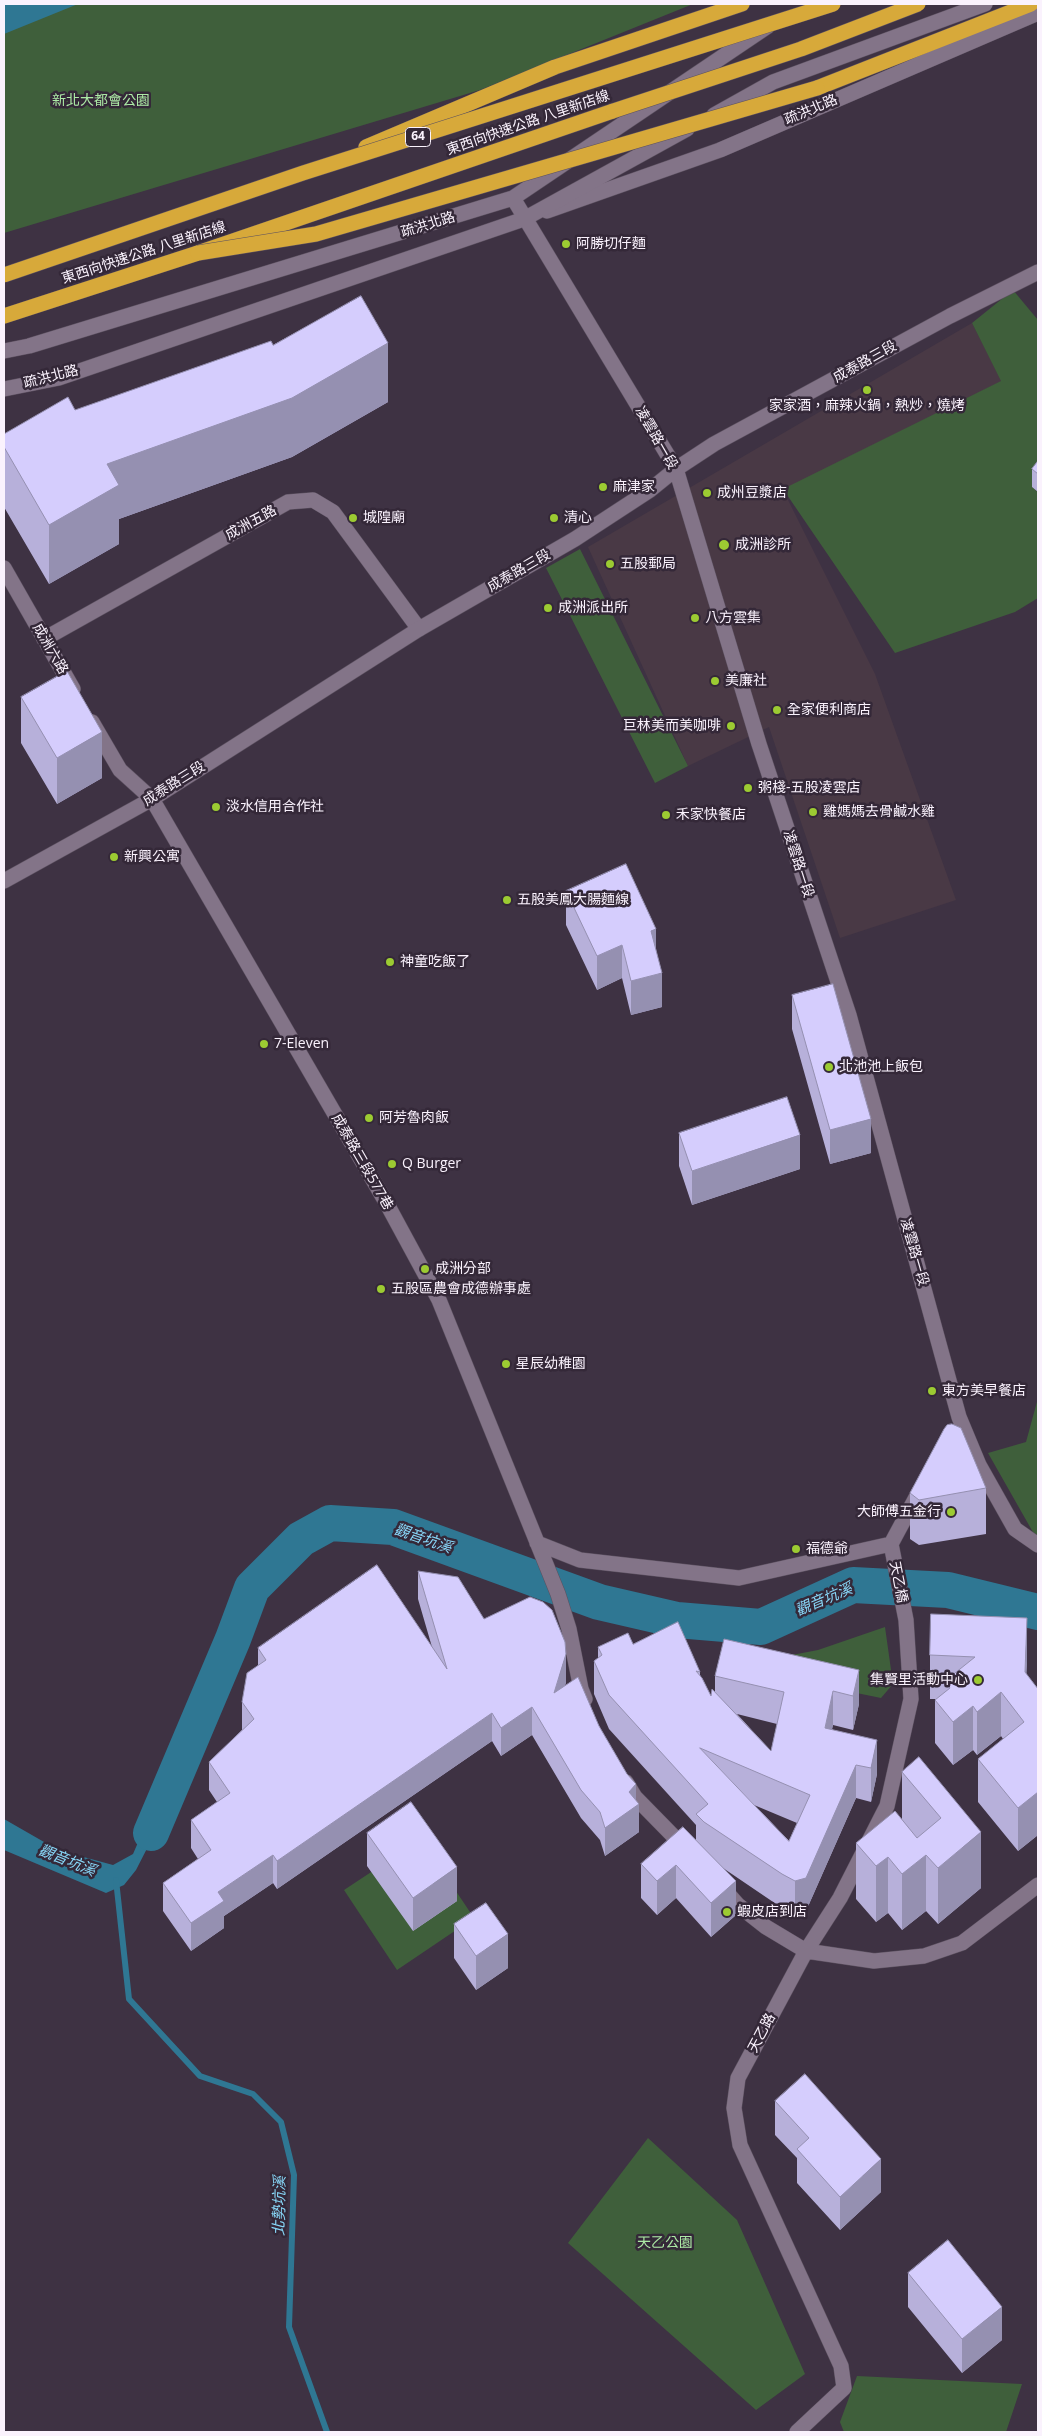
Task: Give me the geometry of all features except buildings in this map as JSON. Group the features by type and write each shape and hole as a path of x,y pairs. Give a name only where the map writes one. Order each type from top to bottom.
{"highway":[{"path":"303,173 555,67 742,4"},
{"name":"東西向快速公路 八里新店線","path":"4,275 303,173 833,4"},
{"name":"東西向快速公路 八里新店線","path":"4,316 198,254 612,111 801,49 918,4"},
{"path":"198,254 316,234 817,88 1032,4"}],"street":[{"name":"疏洪北路","path":"4,352 513,198 792,10 808,4"},
{"name":"疏洪北路","path":"524,219 773,82 984,4"},
{"name":"疏洪北路","path":"4,388 59,378 720,150 1038,13"},
{"name":"凌雲路一段","path":"513,198 676,469 759,744 849,1015 959,1417 979,1465 1016,1529 1038,1545"},
{"name":"成泰路三段","path":"4,880 152,799 418,629 575,539 650,490 676,469 740,430 950,316 1038,272"},
{"name":"成洲五路","path":"44,639 288,502 313,500 333,512 418,629"},
{"name":"成洲六路","path":"4,568 120,770 152,799"},
{"name":"成泰路三段577巷","path":"152,799 387,1204 439,1300 558,1594 569,1629 581,1689 593,1716"},
{"path":"951,1431 959,1417"},
{"path":"537,1543 580,1560 740,1578 891,1544 926,1478"},
{"name":"天乙橋","path":"891,1544 906,1620"},
{"name":"天乙路","path":"798,2432 844,2388 840,2366 740,2145 734,2108 738,2078 806,1951 840,1898 888,1806 911,1699 906,1620"},
{"path":"619,1770 635,1797 694,1857"},
{"path":"713,1878 738,1905 759,1922 806,1951 874,1961 924,1956 962,1943 1038,1885"}],"shaded area":[{"path":"972,323 1002,381 783,490 875,674 956,900 840,938 769,727 688,766 588,547"}],"green space":[{"name":"新北大都會公園","path":"4,4 693,4 480,90 4,233"},
{"path":"1013,290 1038,320 1038,479 1032,487 1038,492 1038,598 1015,612 895,653 783,489 1001,381 972,323"},
{"path":"580,549 688,766 655,783 546,568"},
{"path":"1038,1398 1038,1536 1034,1534 988,1453 1026,1442"},
{"path":"885,1627 893,1684 881,1698 729,1667 818,1650"},
{"path":"421,1839 474,1918 397,1970 344,1890"},
{"name":"天乙公園","path":"648,2138 737,2220 805,2374 756,2410 568,2243"},
{"path":"857,2376 1022,2384 1006,2432 844,2432 840,2422"}],"water":[{"path":"4,4 78,4 4,34"},
{"path":"179,1786 136,1870 124,1885 106,1893 4,1850 4,1819 58,1850 113,1865 133,1854 162,1787"}],"waterway":[{"name":"觀音坑溪","path":"151,1833 233,1639 252,1588 301,1539 330,1523 393,1527 599,1602 677,1620 761,1627 853,1585 948,1590 1038,1612"},
{"name":"北勢坑溪","path":"116,1880 129,1999 200,2076 253,2094 281,2122 294,2175 289,2327 327,2432"}],"place":[{"name":"阿勝切仔麵","path":"566,244"},
{"name":"家家酒，麻辣火鍋，熱炒，燒烤","path":"867,390"},
{"name":"麻津家","path":"603,487"},
{"name":"成州豆漿店","path":"707,493"},
{"name":"城隍廟","path":"353,518"},
{"name":"清心","path":"554,518"},
{"name":"成洲診所","path":"724,545"},
{"name":"五股郵局","path":"610,564"},
{"name":"成洲派出所","path":"548,608"},
{"name":"八方雲集","path":"695,618"},
{"name":"美廉社","path":"715,681"},
{"name":"全家便利商店","path":"777,710"},
{"name":"巨林美而美咖啡","path":"731,726"},
{"name":"粥棧-五股凌雲店","path":"748,788"},
{"name":"淡水信用合作社","path":"216,807"},
{"name":"雞媽媽去骨鹹水雞","path":"813,812"},
{"name":"禾家快餐店","path":"666,815"},
{"name":"新興公寓","path":"114,857"},
{"name":"五股美鳳大腸麵線","path":"507,900"},
{"name":"神童吃飯了","path":"390,962"},
{"name":"7-Eleven","path":"264,1044"},
{"name":"北池池上飯包","path":"829,1067"},
{"name":"阿芳魯肉飯","path":"369,1118"},
{"name":"Q Burger","path":"392,1164"},
{"name":"成洲分部","path":"425,1269"},
{"name":"五股區農會成德辦事處","path":"381,1289"},
{"name":"星辰幼稚園","path":"506,1364"},
{"name":"東方美早餐店","path":"932,1391"},
{"name":"大師傅五金行","path":"951,1512"},
{"name":"福德爺","path":"796,1549"},
{"name":"集賢里活動中心","path":"978,1680"},
{"name":"蝦皮店到店","path":"727,1912"}]}
